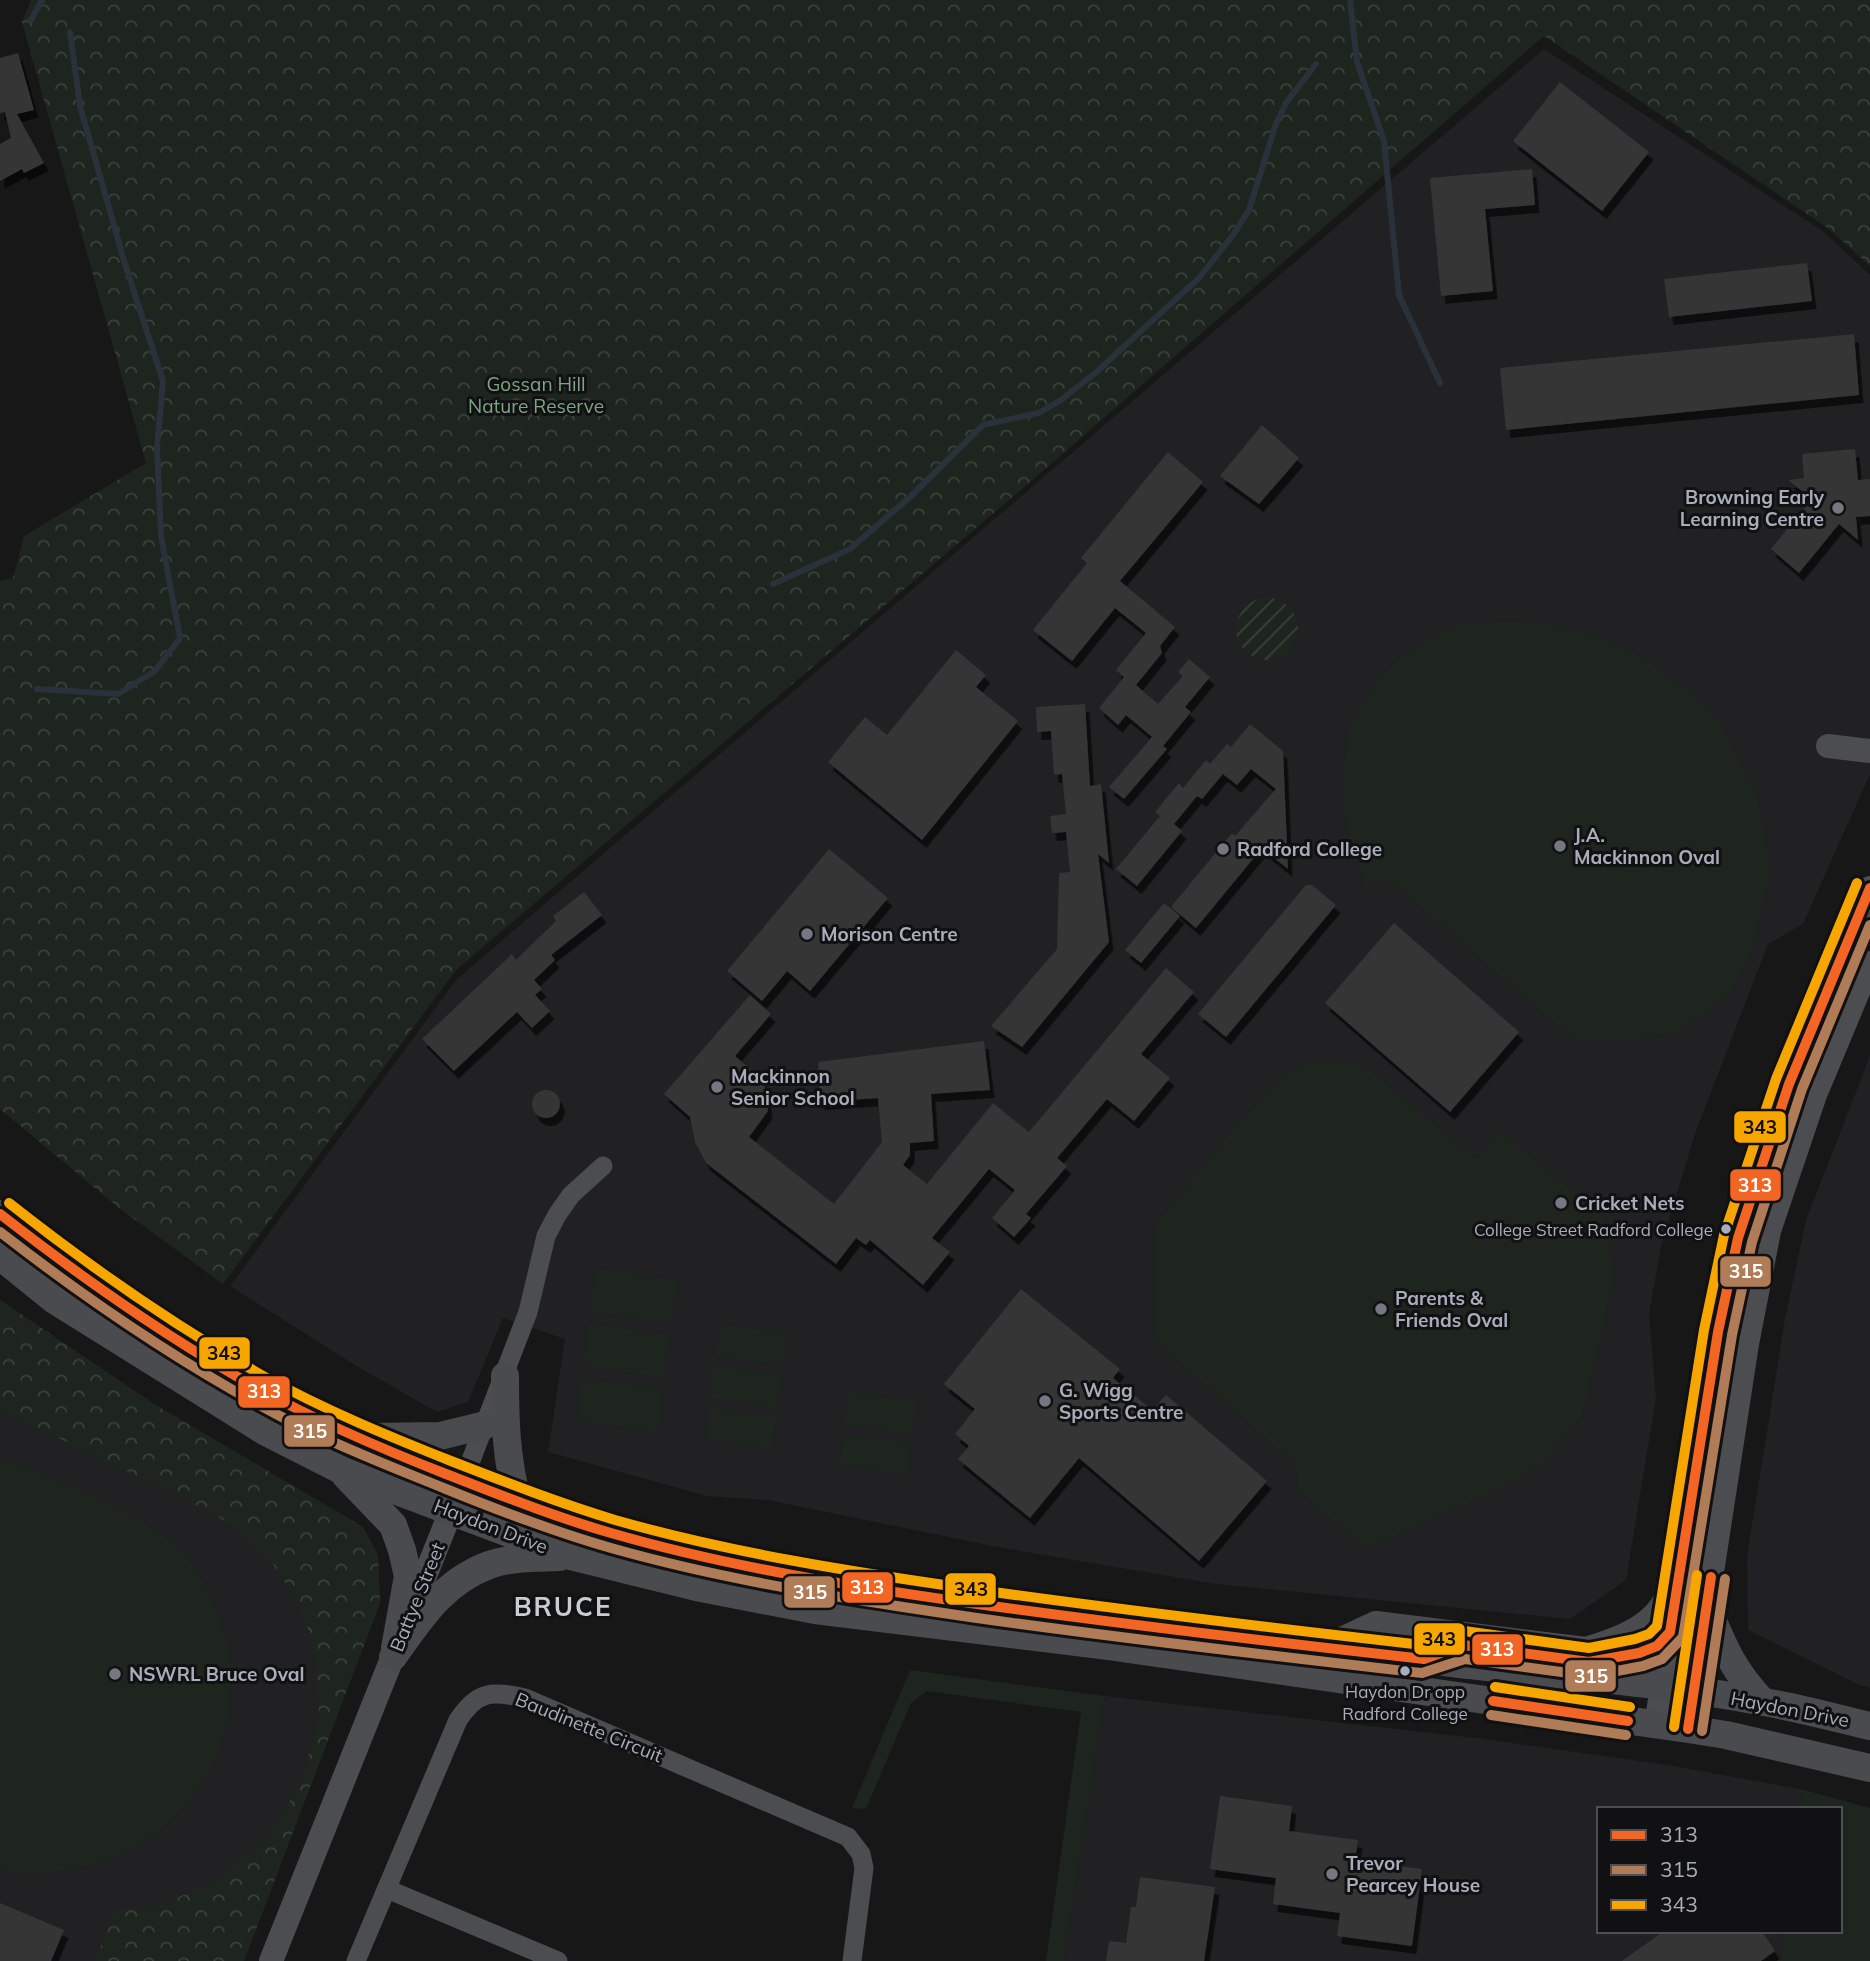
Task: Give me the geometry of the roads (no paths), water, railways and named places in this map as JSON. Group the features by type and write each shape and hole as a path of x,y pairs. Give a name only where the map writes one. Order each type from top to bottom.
{"main road":[{"name":"Haydon Drive","path":"0,1214 124,1308 246,1381 354,1437 518,1503 637,1540 769,1572 1111,1622 1662,1687 1762,1701 1870,1726"},
{"name":"Haydon Drive","path":"0,1256 53,1299 266,1432 341,1470 570,1556 696,1587 815,1610 1109,1646 1688,1729 1870,1768"},
{"path":"505,1376 505,1434 509,1467 518,1503"},
{"path":"354,1437 422,1438 485,1425"},
{"path":"341,1470 393,1525 402,1550 408,1576 393,1657"},
{"path":"393,1657 426,1609 453,1582 490,1564 570,1556"},
{"path":"1327,1648 1376,1625 1586,1651 1614,1643 1643,1626 1661,1609 1679,1578"},
{"path":"1707,1607 1730,1662 1762,1701"},
{"path":"1424,1659 1463,1645 1589,1661 1639,1653 1657,1646 1670,1632"}],"street":[{"path":"1828,746 1870,751"},
{"path":"1656,1725 1718,1332 1738,1238 1789,1084 1870,888"},
{"path":"1688,1729 1747,1344 1769,1231 1815,1094 1870,963"},
{"name":"Battye Street","path":"271,1961 505,1376 528,1312 546,1236 571,1195 603,1166"},
{"name":"Baudinette Circuit","path":"356,1961 458,1720 468,1705 497,1692 525,1698 848,1837 861,1854 864,1868 852,1961"},
{"path":"387,1889 558,1961"}],"waterway":[{"path":"31,20 42,0"},
{"path":"1350,0 1357,62 1384,141 1399,295 1440,383"},
{"path":"37,689 118,694 155,671 180,638 161,536 157,447 163,381 125,264 80,106 70,32"},
{"path":"773,584 850,549 910,497 983,425 1039,413 1061,400 1094,374 1199,278 1249,210 1276,124 1286,103 1316,64"}],"place":[{"name":"Browning Early Learning Centre","path":"1838,508"},
{"name":"J.A. Mackinnon Oval","path":"1560,846"},
{"name":"Radford College","path":"1223,849"},
{"name":"Morison Centre","path":"807,934"},
{"name":"Mackinnon Senior School","path":"717,1087"},
{"name":"Cricket Nets","path":"1561,1203"},
{"name":"College Street Radford College","path":"1726,1229"},
{"name":"Parents & Friends Oval","path":"1381,1309"},
{"name":"G. Wigg Sports Centre","path":"1045,1401"},
{"name":"Haydon Dr opp Radford College","path":"1405,1671"},
{"name":"NSWRL Bruce Oval","path":"115,1674"},
{"name":"Trevor Pearcey House","path":"1332,1874"}],"district":[{"name":"BRUCE","path":"563,1607"}],"park label":[{"name":"Gossan Hill Nature Reserve","path":"536,395"}]}
